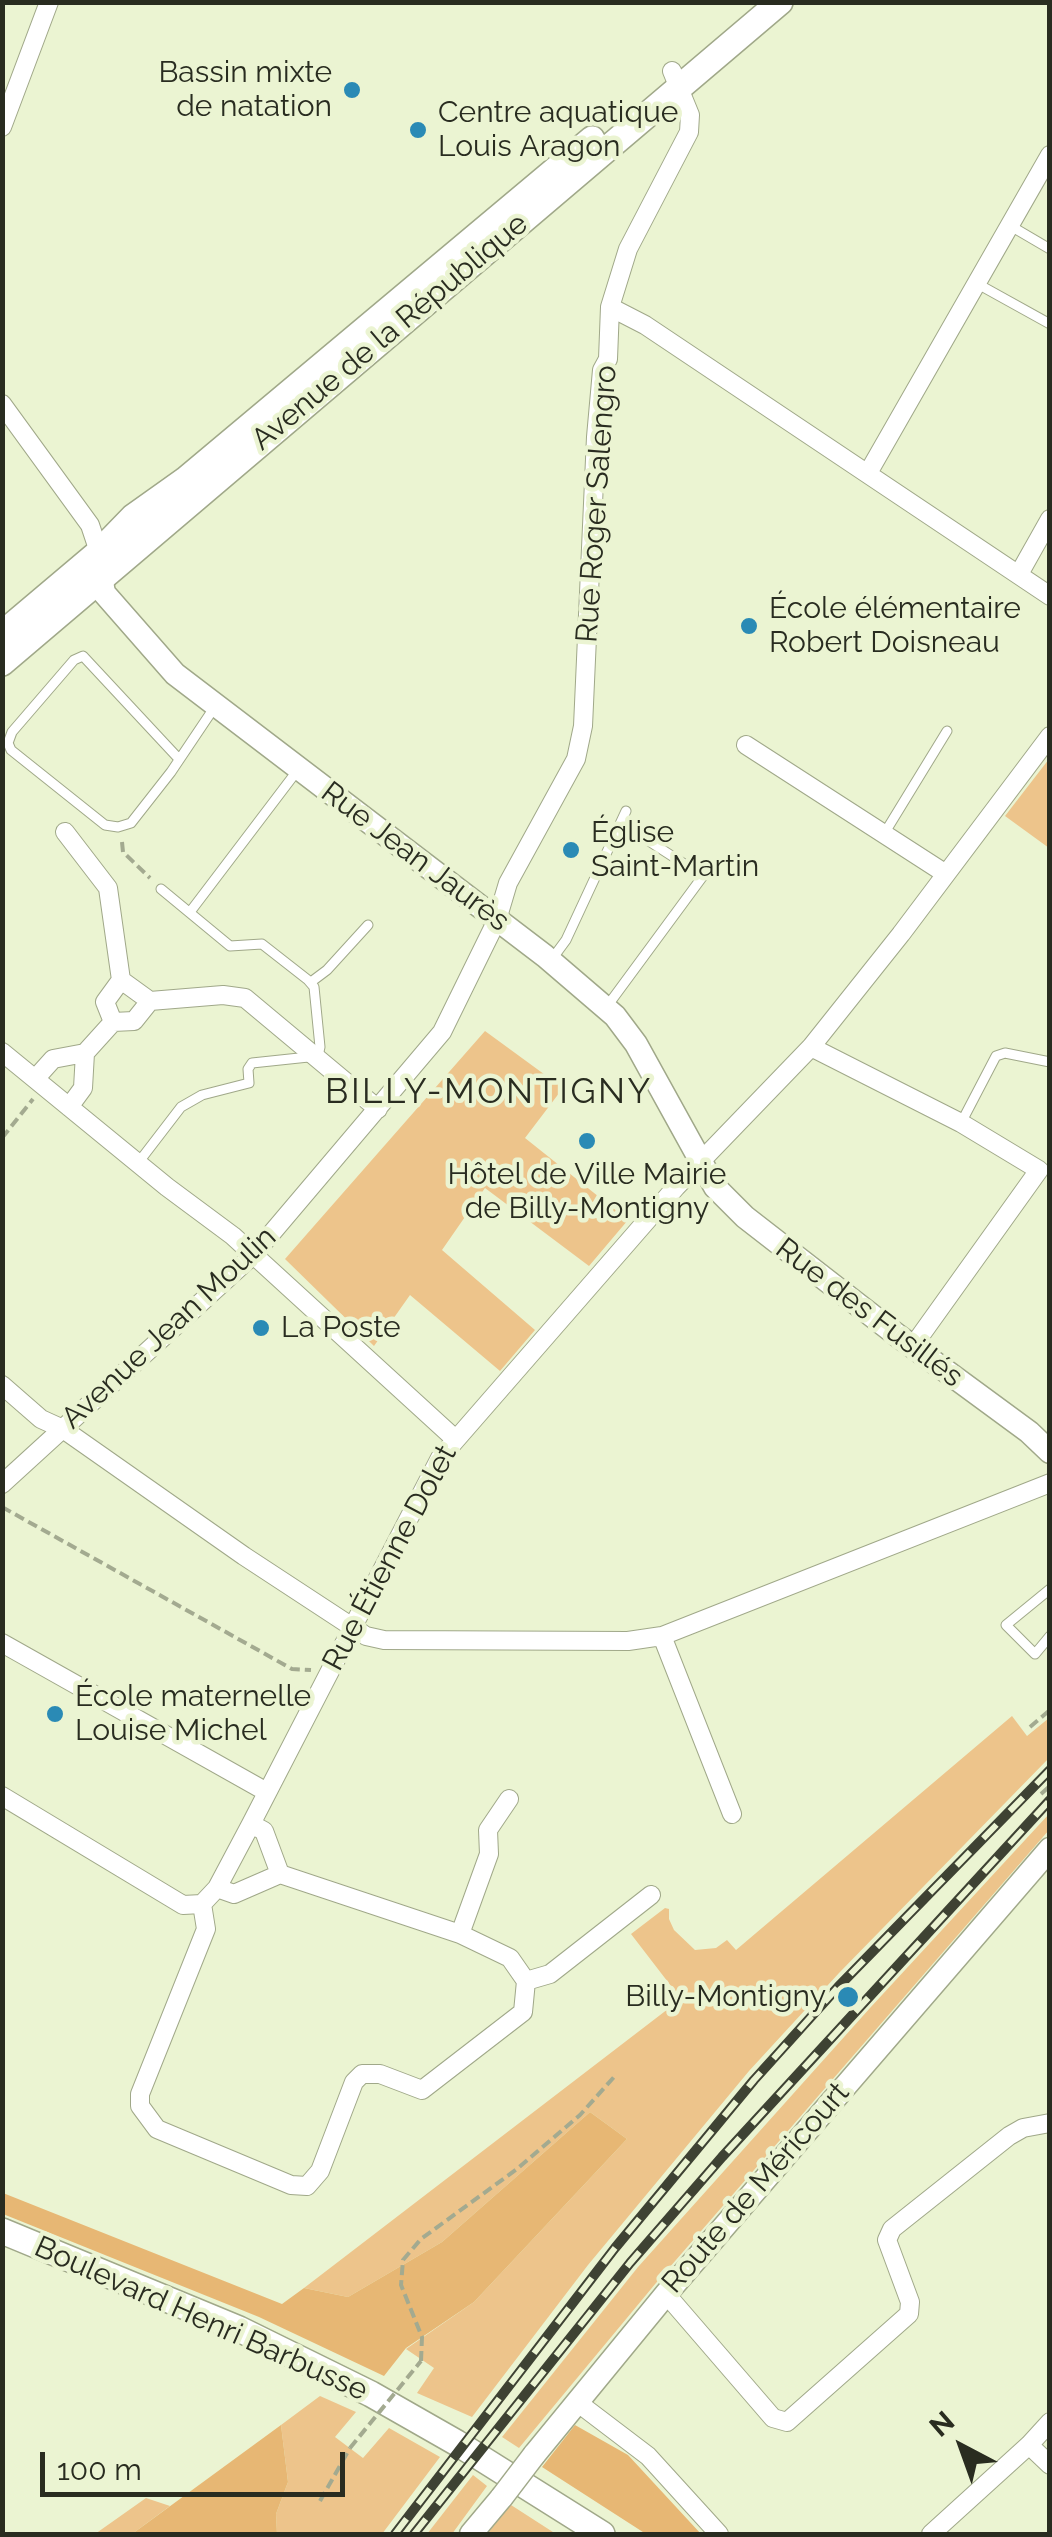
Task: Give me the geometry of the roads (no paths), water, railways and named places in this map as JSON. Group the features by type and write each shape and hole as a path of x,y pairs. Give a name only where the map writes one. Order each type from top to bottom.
{"main road":[{"name":"Avenue de la République","path":"2,634 99,565 480,257 676,79 754,2"},
{"name":"Avenue de la République","path":"2,663 99,565 133,517 185,480 676,79 780,2"},
{"name":"Boulevard Henri Barbusse","path":"2,2230 239,2329 371,2394 602,2534"}],"street":[{"path":"2,127 49,2"},
{"name":"Rue Roger Salengro","path":"497,920 508,883 576,758 583,726 596,437 602,370 608,359 610,307 628,249 688,132 690,115 676,79"},
{"path":"868,473 1050,155"},
{"path":"610,307 645,325 1050,596"},
{"path":"2,404 90,525 99,565"},
{"path":"1019,574 1050,520"},
{"name":"Rue Jean Jaurès","path":"99,565 104,594 175,674 606,1007 636,1044 700,1163"},
{"name":"Rue Étienne Dolet","path":"202,1904 217,1888 440,1458 454,1438 700,1163 811,1046 1050,736"},
{"path":"746,746 946,874"},
{"path":"65,832 108,888 121,980 104,1002 113,1022"},
{"name":"Avenue Jean Moulin","path":"2,1484 254,1254 442,1032 497,920"},
{"path":"121,980 150,1001 223,995 245,998 378,1109"},
{"path":"69,1107 83,1088 85,1054 113,1022 134,1021 150,1001"},
{"path":"811,1046 961,1123 1044,1173 913,1346"},
{"path":"2,1052 254,1254 454,1438"},
{"path":"39,1082 53,1058 85,1054"},
{"name":"Rue des Fusillés","path":"700,1163 715,1187 746,1217 1050,1452"},
{"path":"2,1385 41,1418 64,1429 244,1556 352,1628 384,1640 628,1640 662,1636 1050,1483"},
{"path":"662,1636 732,1814"},
{"path":"2,1642 266,1791"},
{"path":"2,1796 182,1905 202,1904 206,1929 140,2094 140,2106 157,2129 208,2151 290,2184 308,2186 320,2171 354,2082 362,2074 380,2074 422,2090 522,2012 526,1980 510,1958 460,1934 280,1874 234,1894 217,1888"},
{"path":"460,1934 489,1854 488,1830 509,1798"},
{"path":"251,1824 264,1831 280,1874"},
{"name":"Route de Méricourt","path":"471,2534 666,2294 1050,1848"},
{"path":"526,1980 550,1974 652,1895"},
{"path":"666,2294 773,2418 788,2422 909,2314 910,2302 887,2240 892,2230 1009,2136 1023,2128 1050,2123"},
{"path":"577,2402 662,2469 719,2534"},
{"path":"931,2534 1050,2422"},
{"path":"1028,2445 1050,2464"}],"lane":[{"path":"1008,225 1050,249"},
{"path":"976,283 1050,324"},
{"path":"180,758 83,656 74,660 12,732 8,744 10,750 105,825 118,827 131,822 180,758 216,706"},
{"path":"884,834 947,731"},
{"path":"190,912 298,768"},
{"path":"551,961 566,940 626,810"},
{"path":"606,1007 704,876 640,836"},
{"path":"138,1163 181,1107 202,1094 249,1082 252,1063 318,1056 316,1002 311,982 262,944 230,946 161,889"},
{"path":"311,982 368,925"},
{"path":"961,1123 996,1056 1006,1053 1050,1062"},
{"path":"1050,1589 1006,1626 1035,1654 1050,1636"}],"railway":[{"path":"395,2534 615,2248 754,2080 838,1987 1050,1770"},
{"path":"414,2534 630,2263 722,2157 1050,1800"}],"place":[{"name":"Bassin mixte de natation","path":"352,90"},
{"name":"Centre aquatique Louis Aragon","path":"418,130"},
{"name":"École élémentaire Robert Doisneau","path":"749,626"},
{"name":"Église Saint-Martin","path":"571,850"},
{"name":"Hôtel de Ville Mairie de Billy-Montigny","path":"587,1141"},
{"name":"La Poste","path":"261,1328"},
{"name":"École maternelle Louise Michel","path":"55,1714"},
{"name":"Billy-Montigny","path":"848,1997"}],"district":[{"name":"BILLY-MONTIGNY","path":"489,1092"}]}
